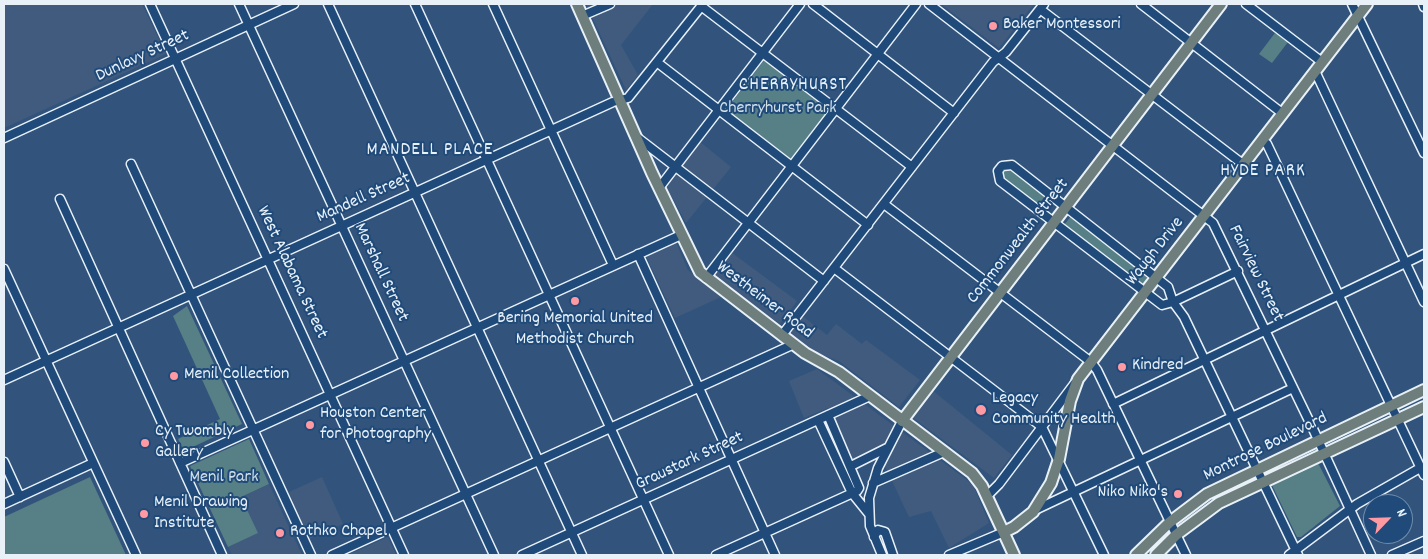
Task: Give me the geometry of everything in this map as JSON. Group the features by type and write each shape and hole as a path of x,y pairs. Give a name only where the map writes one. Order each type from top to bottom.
{"main road":[{"name":"Westheimer Road","path":"577,4 695,265 706,278 794,344 839,372 978,479 988,496 1014,555"},
{"name":"Commonwealth Street","path":"902,421 1221,4"},
{"name":"Waugh Drive","path":"1004,532 1014,527 1033,512 1051,483 1059,459 1067,414 1078,379 1367,4"},
{"name":"Montrose Boulevard","path":"1136,555 1170,522 1207,494 1424,390"},
{"name":"Montrose Boulevard","path":"1156,555 1176,535 1219,503 1424,407"}],"street":[{"name":"West Alabama Street","path":"150,4 404,555"},
{"name":"Marshall Street","path":"239,4 464,494 494,555"},
{"name":"Dunlavy Street","path":"4,138 294,4"},
{"path":"328,4 582,555"},
{"path":"415,4 669,555"},
{"path":"493,4 613,266"},
{"path":"582,16 610,4"},
{"path":"659,188 800,4"},
{"path":"813,4 954,113"},
{"path":"706,278 916,4"},
{"name":"Fairview Street","path":"929,4 1204,215 1218,230 1371,555"},
{"path":"1141,4 1282,113"},
{"path":"1246,4 1322,62"},
{"path":"1352,4 1359,14 1424,154"},
{"path":"702,5 912,167"},
{"name":"Mandell Street","path":"4,380 267,258 415,193 551,130 628,98 658,63 702,5"},
{"path":"782,335 954,113 1042,6 1152,94 1244,164"},
{"path":"658,63 868,225"},
{"path":"1315,71 1424,302"},
{"path":"636,137 824,281"},
{"path":"1238,271 1173,302 1162,305 1000,181 999,168 1005,164 1012,165 1168,286 1173,302 1184,317 1294,554 1350,509 1422,471 1267,144 1262,140"},
{"path":"131,164 311,555"},
{"path":"60,199 222,555"},
{"path":"884,204 1091,362 1141,460 1186,555"},
{"path":"180,463 681,235"},
{"path":"638,254 775,555"},
{"path":"1113,404 1265,329 1424,254"},
{"path":"834,268 1042,427 1104,555"},
{"path":"4,269 136,555"},
{"path":"332,555 794,344"},
{"path":"988,496 1078,379"},
{"path":"1033,512 1293,388"},
{"name":"Graustark Street","path":"522,555 870,396"},
{"path":"716,555 852,493 859,488 859,483 828,415"},
{"path":"818,420 852,493 869,514 874,537 882,555"},
{"name":"Commonwealth Street","path":"869,514 873,483 887,448 902,421"},
{"path":"851,466 887,448"},
{"path":"873,483 944,452"},
{"path":"4,462 20,497"},
{"path":"4,504 93,463"},
{"path":"874,537 878,530 885,532 893,555"},
{"path":"949,555 1004,532"},
{"path":"1392,555 1424,541"}],"shaded area":[{"path":"4,4 142,4 166,54 4,128"},
{"path":"586,4 653,4 621,45 638,75 626,90"},
{"name":"Baker Montessori","path":"941,4 1034,4 999,48"},
{"path":"699,141 731,167 686,223 665,184"},
{"path":"675,240 688,270 721,297 675,318 645,254"},
{"path":"731,252 797,301 780,324 711,276"},
{"path":"801,315 827,335 836,324 862,344 866,340 920,380 899,407 839,361 814,352 789,331"},
{"path":"817,369 967,480 974,487 989,523 949,548 931,511 909,517 878,451 853,461 828,408 804,418 789,381"},
{"path":"932,390 1012,455 994,478 912,417"},
{"name":"Rothko Chapel","path":"322,477 343,524 309,539 289,492"},
{"name":"Rothko Chapel","path":"269,484 302,555 232,555 228,547 257,533 241,497"},
{"path":"388,537 396,555 348,555"}],"green space":[{"path":"1275,33 1288,42 1272,63 1259,54"},
{"name":"Cherryhurst Park","path":"765,59 830,109 791,160 726,110"},
{"path":"1010,168 1046,195 1038,205 1002,178 1001,169"},
{"path":"1072,215 1151,276 1143,286 1064,225"},
{"path":"187,306 242,424 184,451 178,439 220,419 173,316"},
{"name":"Menil Park","path":"249,439 269,484 241,497 258,533 228,547 190,466"},
{"path":"1317,461 1340,506 1301,537 1297,537 1271,483"},
{"path":"90,477 126,555 4,555 4,517"}],"place":[{"name":"Baker Montessori","path":"993,26"},
{"name":"Bering Memorial United Methodist Church","path":"575,301"},
{"name":"Kindred","path":"1122,367"},
{"name":"Menil Collection","path":"174,376"},
{"name":"Legacy Community Health","path":"981,410"},
{"name":"Houston Center for Photography","path":"310,425"},
{"name":"Cy Twombly Gallery","path":"145,443"},
{"name":"Niko Niko's","path":"1178,494"},
{"name":"Menil Drawing Institute","path":"144,514"},
{"name":"Rothko Chapel","path":"280,533"}],"district":[{"name":"CHERRYHURST","path":"793,86"},
{"name":"MANDELL PLACE","path":"430,151"},
{"name":"HYDE PARK","path":"1263,172"}]}
